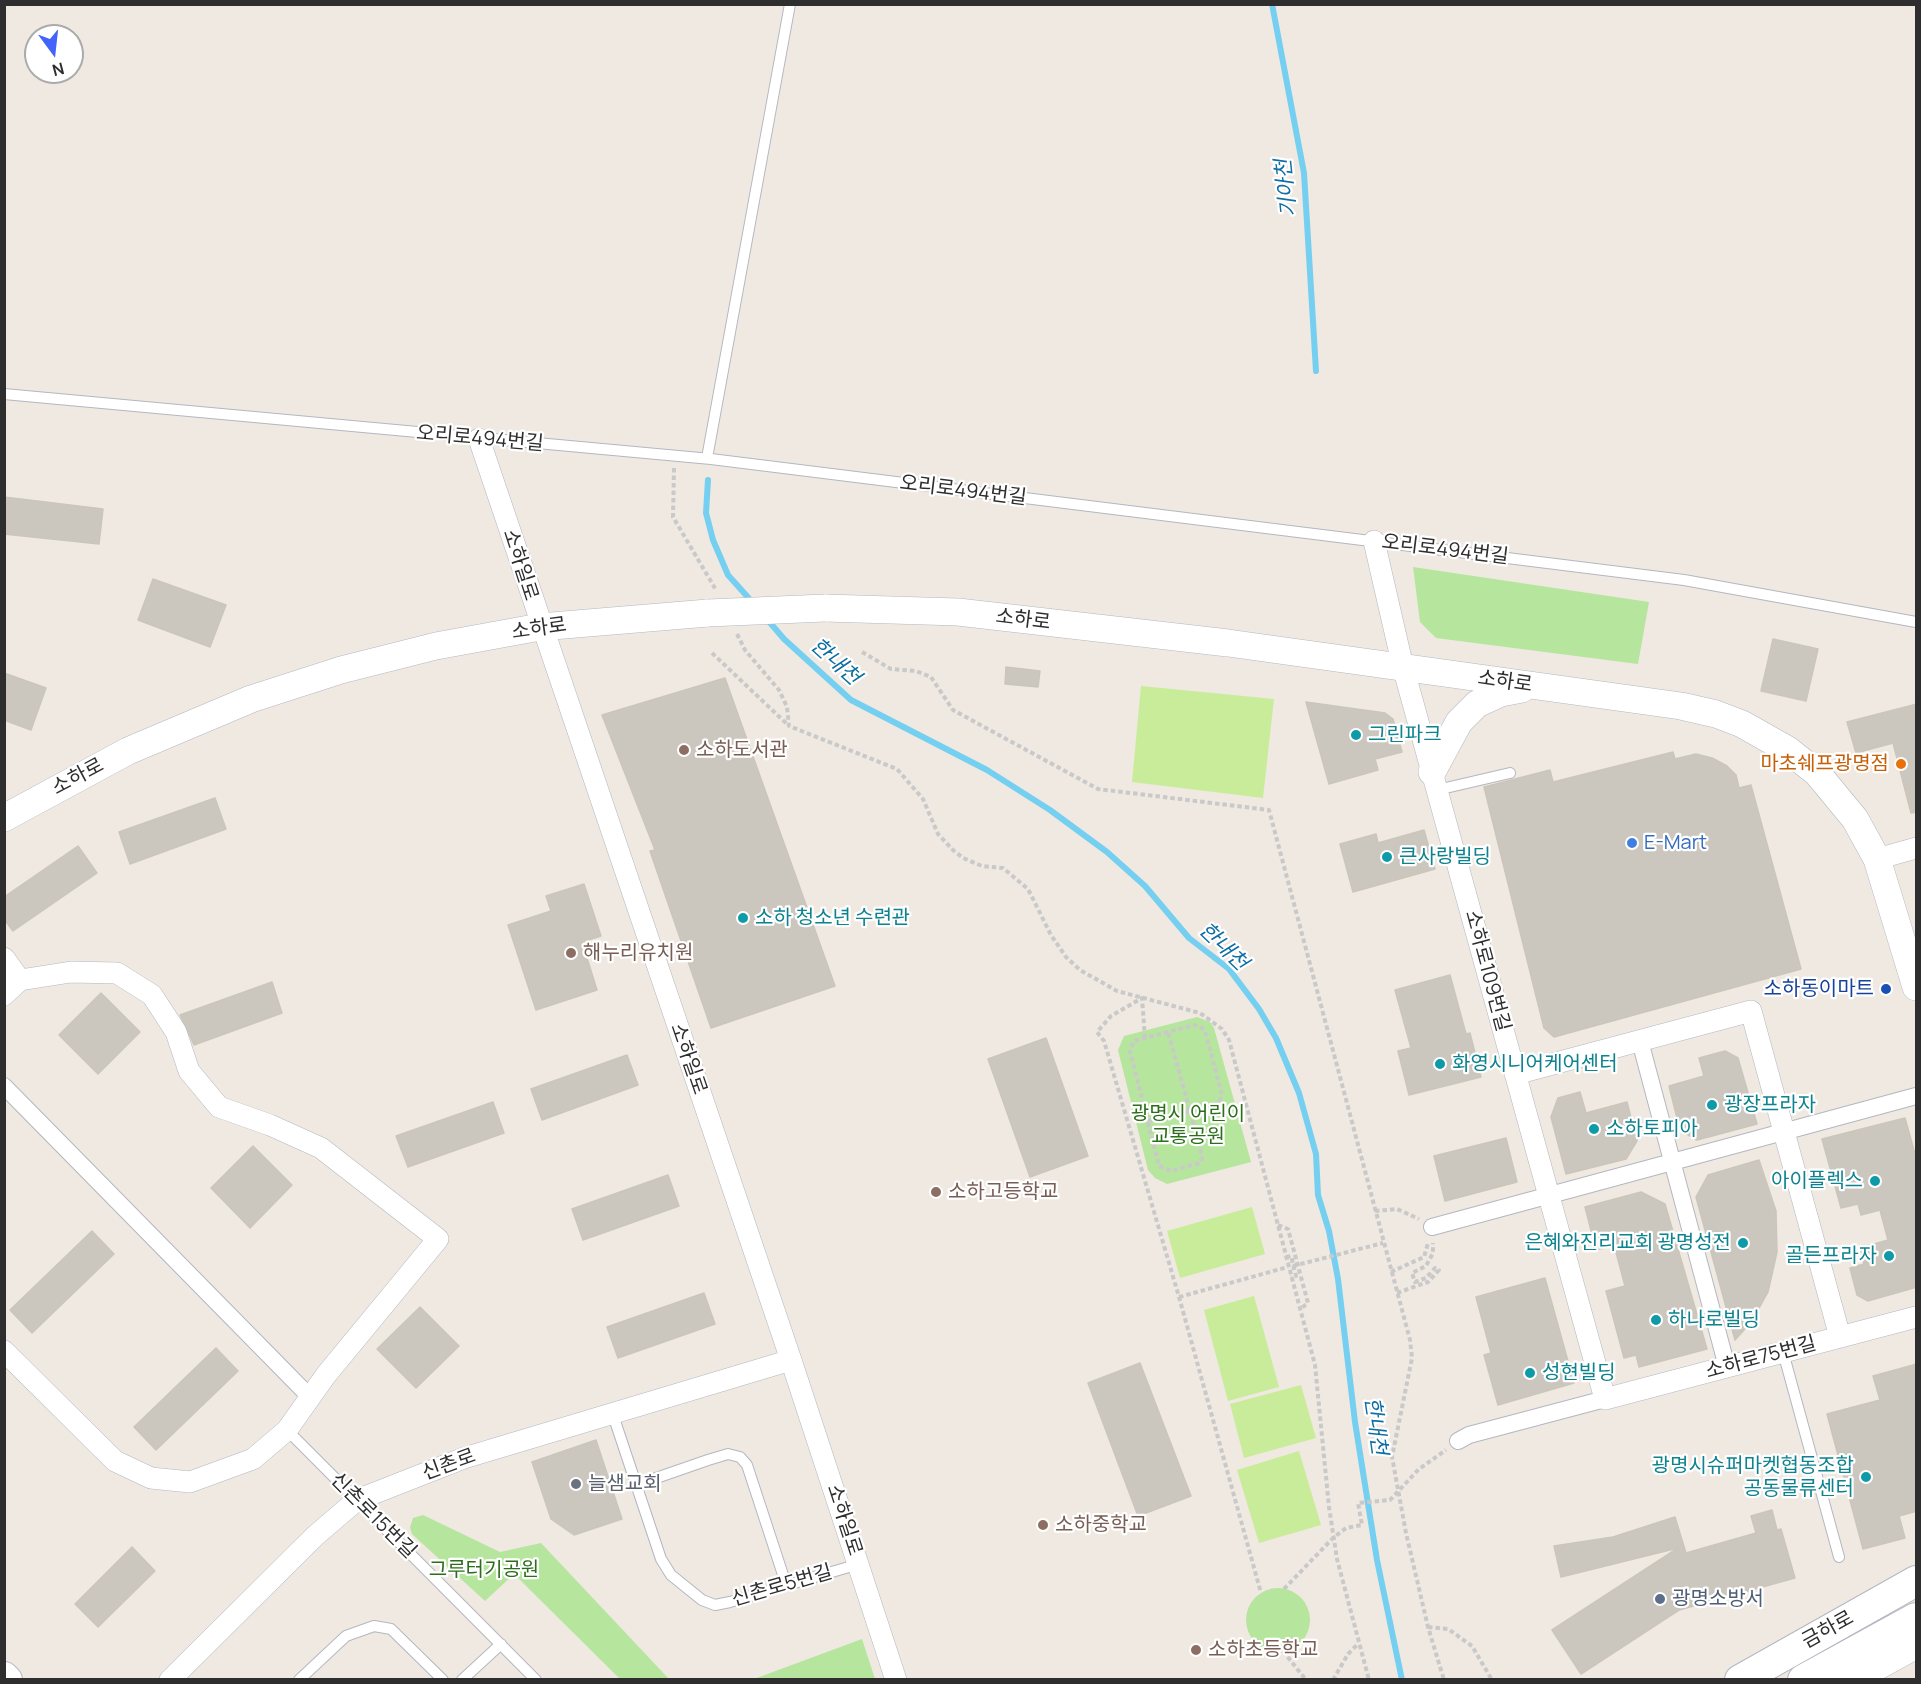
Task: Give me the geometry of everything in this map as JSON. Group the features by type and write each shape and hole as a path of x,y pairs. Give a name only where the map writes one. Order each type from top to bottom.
{"main road":[{"name":"금하로","path":"1740,1680 1917,1581"},
{"name":"금하로","path":"1803,1679 1917,1618"}],"street":[{"name":"소하일로","path":"479,440 540,627 791,1360 896,1680"},
{"name":"소하로109번길","path":"1374,541 1403,667 1605,1399"},
{"name":"소하로","path":"4,818 128,751 252,699 341,670 436,646 540,627 714,605 958,612 1228,643 1681,706 1725,717 1764,735 1810,768 1838,796 1855,819 1876,859 1917,987"},
{"path":"1434,781 1459,722 1477,704 1501,693 1533,687"},
{"path":"1876,859 1917,848"},
{"path":"4,958 20,980"},
{"path":"4,995 20,980 71,972 117,973 152,995 176,1032 189,1071 219,1107 270,1125 321,1148 438,1239 310,1397 287,1430 253,1459 190,1482 151,1478 115,1461 4,1351"},
{"path":"1515,1074 1751,1011 1840,1337"},
{"path":"1640,1041 1727,1367"},
{"path":"4,1086 310,1397"},
{"path":"1432,1227 1917,1096"},
{"name":"소하로75번길","path":"1605,1399 1917,1317"},
{"name":"신촌로","path":"179,1677 315,1536 357,1500 464,1458 791,1360"},
{"path":"1458,1441 1469,1435 1605,1399"},
{"path":"1803,1679 1858,1677 1917,1645"}],"lane":[{"path":"709,459 790,4"},
{"name":"오리로494번길","path":"4,394 479,440 709,459 1684,580 1917,622"},
{"path":"1434,781 1510,773"},
{"path":"1783,1352 1839,1557"},
{"name":"신촌로5번길","path":"612,1412 661,1559 671,1575 702,1599 715,1605 722,1604 859,1564"},
{"name":"신촌로15번길","path":"287,1430 536,1680"},
{"path":"636,1485 728,1454 740,1456 747,1465 786,1584"},
{"path":"299,1680 346,1636 375,1626 392,1629 443,1680"},
{"path":"462,1680 501,1644"}],"path":[{"path":"675,456 673,517 714,605"},
{"path":"734,629 745,651 779,690 787,707 789,726"},
{"path":"862,652 891,669 916,671 932,677 953,710 1098,789 1269,810 1397,1293 1412,1358 1392,1457 1428,1627 1444,1680"},
{"path":"712,653 789,726 897,769 923,799 938,834 953,850 963,858 982,866 1003,868 1028,889 1051,934 1066,957 1080,970 1106,987 1200,1013 1217,1025 1229,1040 1286,1257 1293,1266 1291,1277 1319,1382 1329,1507 1334,1537 1342,1583 1369,1680"},
{"path":"1142,998 1145,1038"},
{"path":"1142,998 1111,1016 1097,1032 1104,1041 1179,1297 1261,1593"},
{"path":"1148,1121 1190,1111 1219,1102 1222,1095 1205,1031 1195,1025 1168,1032 1145,1038 1134,1041 1130,1051 1159,1166 1171,1171 1198,1164 1202,1160 1190,1111 1168,1032"},
{"path":"1375,1211 1397,1209 1432,1227"},
{"path":"1277,1225 1288,1229 1293,1266 1308,1302 1300,1309"},
{"path":"1391,1272 1424,1257 1432,1227"},
{"path":"1397,1293 1428,1282 1439,1270 1435,1268 1426,1278 1414,1282 1412,1273 1426,1266 1433,1253 1432,1227"},
{"path":"1179,1297 1383,1243"},
{"path":"1284,1589 1334,1537 1346,1528 1362,1526 1358,1503 1390,1500 1419,1469 1458,1441"},
{"path":"1428,1627 1448,1629 1472,1646 1492,1680"},
{"path":"1333,1680 1348,1654 1358,1644"},
{"path":"1283,1652 1305,1680"}],"green space":[{"path":"1413,567 1649,602 1638,664 1436,638 1420,622"},
{"path":"1141,686 1274,699 1263,798 1132,782"},
{"name":"광명시 어린이 교통공원","path":"1197,1017 1210,1022 1214,1028 1251,1162 1167,1184 1155,1178 1148,1170 1118,1050 1124,1036"},
{"path":"1252,1207 1265,1254 1180,1278 1167,1231"},
{"path":"1254,1296 1279,1387 1228,1401 1204,1310"},
{"path":"1301,1385 1316,1438 1244,1458 1230,1404"},
{"path":"1299,1451 1321,1525 1259,1543 1237,1470"},
{"name":"그루터기공원","path":"423,1515 500,1552 541,1543 669,1679 620,1679 514,1574 485,1601 412,1534 410,1527 413,1518"},
{"path":"1278,1588 1296,1594 1304,1602 1310,1620 1304,1638 1296,1646 1278,1652 1260,1646 1252,1638 1246,1620 1252,1602 1260,1594"},
{"path":"862,1639 875,1679 754,1679"}],"building":[{"path":"4,497 103,509 99,544 4,534"},
{"path":"153,579 226,605 210,647 138,620"},
{"path":"1773,639 1818,649 1806,701 1761,691"},
{"path":"1006,667 1040,671 1038,687 1005,684"},
{"path":"4,673 46,688 31,730 4,720"},
{"path":"725,678 835,986 711,1028 650,851 655,850 602,715"},
{"name":"그린파크","path":"1306,702 1385,713 1393,719 1402,752 1375,759 1378,770 1329,784"},
{"path":"1917,704 1917,812 1911,813 1893,743 1856,753 1847,722"},
{"name":"E-Mart","path":"1673,752 1675,759 1696,754 1712,758 1727,766 1736,775 1739,788 1751,785 1801,969 1554,1037 1544,1028 1484,787 1550,770 1553,782"},
{"path":"215,798 226,829 130,864 119,832"},
{"name":"큰사랑빌딩","path":"1424,830 1435,869 1353,892 1340,844 1376,834 1378,843"},
{"path":"78,846 97,873 13,931 4,919 4,897"},
{"path":"584,884 601,936 582,942 597,990 536,1010 508,925 551,911 546,896"},
{"path":"1450,975 1466,1034 1470,1033 1481,1077 1409,1095 1398,1051 1411,1048 1395,990"},
{"path":"272,982 282,1013 194,1045 180,1015"},
{"path":"101,993 140,1032 98,1074 59,1035"},
{"path":"1046,1038 1088,1156 1030,1177 988,1059"},
{"name":"광장프라자","path":"1725,1051 1738,1058 1757,1124 1697,1140 1680,1130 1669,1086 1704,1076 1699,1058"},
{"path":"627,1055 638,1085 542,1120 531,1089"},
{"name":"소하토피아","path":"1580,1092 1586,1113 1627,1102 1637,1141 1626,1159 1566,1174 1551,1117 1558,1098"},
{"path":"493,1102 504,1133 408,1167 396,1136"},
{"name":"아이플렉스","path":"1905,1118 1917,1161 1917,1287 1868,1301 1857,1295 1850,1268 1864,1264 1860,1248 1888,1240 1880,1210 1861,1215 1858,1204 1841,1208 1822,1139"},
{"path":"1506,1138 1517,1182 1445,1201 1434,1156"},
{"path":"253,1146 292,1185 250,1228 211,1188"},
{"name":"은혜와진리교회 광명성전","path":"1759,1160 1776,1211 1777,1252 1768,1292 1752,1321 1735,1340 1696,1197 1708,1175"},
{"path":"668,1175 679,1206 583,1240 572,1209"},
{"path":"1641,1192 1665,1204 1707,1349 1639,1367 1636,1355 1624,1358 1606,1291 1625,1286 1614,1245 1596,1250 1585,1207"},
{"path":"92,1231 114,1254 32,1333 10,1310"},
{"path":"1545,1278 1574,1383 1498,1405 1484,1355 1491,1353 1476,1297"},
{"path":"704,1293 715,1324 618,1358 607,1327"},
{"path":"420,1307 459,1346 416,1388 377,1349"},
{"path":"216,1348 238,1371 156,1450 134,1427"},
{"path":"1140,1363 1191,1496 1138,1516 1088,1383"},
{"path":"1917,1364 1917,1511 1899,1516 1905,1538 1863,1549 1827,1414 1880,1400 1873,1376"},
{"path":"596,1440 622,1519 574,1535 551,1519 532,1462"},
{"name":"광명소방서","path":"1772,1510 1777,1530 1781,1529 1795,1578 1679,1610 1581,1674 1552,1630 1678,1548 1561,1577 1554,1546 1613,1537 1675,1517 1686,1553 1756,1533 1751,1516"},
{"path":"132,1547 155,1571 98,1627 75,1604"}],"waterway":[{"name":"기아천","path":"1272,4 1304,173 1316,371"},
{"name":"한내천","path":"708,480 706,513 713,540 728,575 754,604"},
{"name":"한내천","path":"766,618 784,639 851,700 987,770 1050,810 1107,852 1145,886 1189,938 1229,969 1259,1009 1276,1038 1299,1093 1316,1154 1318,1195 1329,1231 1338,1279 1355,1422 1377,1560 1402,1680"}],"place":[{"name":"그린파크","path":"1356,735"},
{"name":"소하도서관","path":"684,750"},
{"name":"마초쉐프광명점","path":"1901,764"},
{"name":"E-Mart","path":"1632,843"},
{"name":"큰사랑빌딩","path":"1387,857"},
{"name":"소하 청소년 수련관","path":"743,918"},
{"name":"해누리유치원","path":"571,953"},
{"name":"소하동이마트","path":"1886,989"},
{"name":"화영시니어케어센터","path":"1440,1064"},
{"name":"광장프라자","path":"1712,1105"},
{"name":"소하토피아","path":"1594,1129"},
{"name":"아이플렉스","path":"1875,1181"},
{"name":"소하고등학교","path":"936,1192"},
{"name":"은혜와진리교회 광명성전","path":"1743,1243"},
{"name":"골든프라자","path":"1889,1256"},
{"name":"하나로빌딩","path":"1656,1320"},
{"name":"성현빌딩","path":"1530,1373"},
{"name":"광명시슈퍼마켓협동조합 공동물류센터","path":"1866,1477"},
{"name":"늘샘교회","path":"576,1484"},
{"name":"소하중학교","path":"1043,1525"},
{"name":"광명소방서","path":"1660,1599"},
{"name":"소하초등학교","path":"1196,1650"}]}
